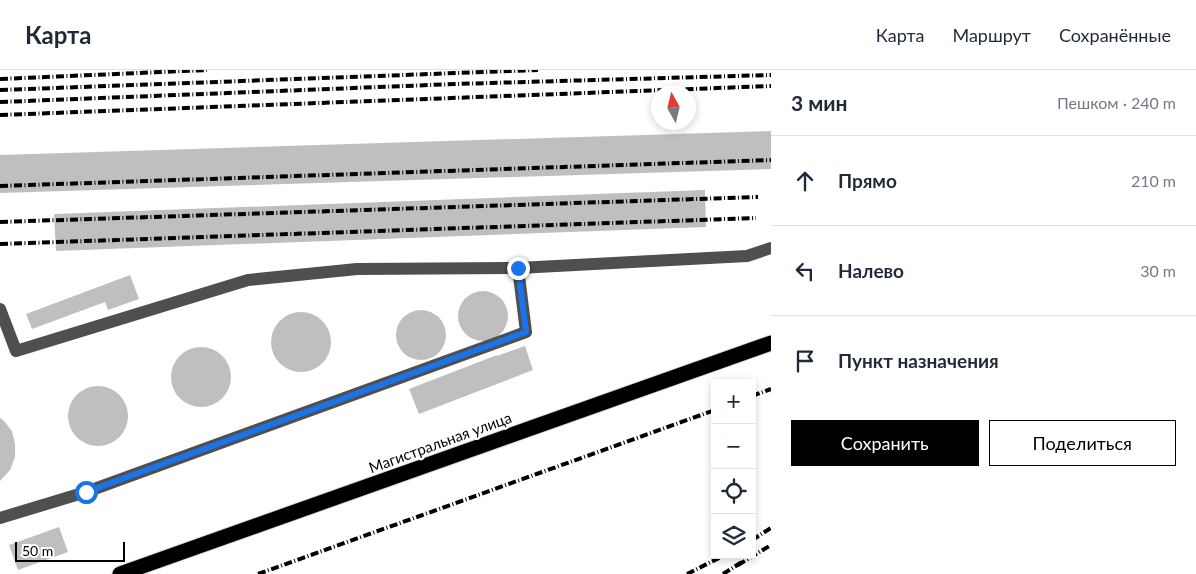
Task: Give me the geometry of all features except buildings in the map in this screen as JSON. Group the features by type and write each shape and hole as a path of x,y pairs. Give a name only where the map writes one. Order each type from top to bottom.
{"highway":[{"name":"Магистральная улица","path":"120,574 771,343"}],"lane":[{"path":"0,309 16,351 248,280 357,269 518,268 747,256 771,248"},
{"path":"0,518 86,492 526,332 518,268"}],"railway":[{"path":"0,79 207,70"},
{"path":"0,90 538,70"},
{"path":"0,102 455,84 771,75"},
{"path":"0,115 771,86"},
{"path":"0,186 771,160"},
{"path":"0,222 758,197"},
{"path":"0,244 756,218"},
{"path":"756,395 771,389"},
{"path":"258,574 711,411"},
{"path":"756,537 771,528"},
{"path":"738,565 771,545"},
{"path":"687,574 717,559"},
{"path":"723,574 742,562"}],"route":[{"path":"86,492 526,332 518,268"}]}
